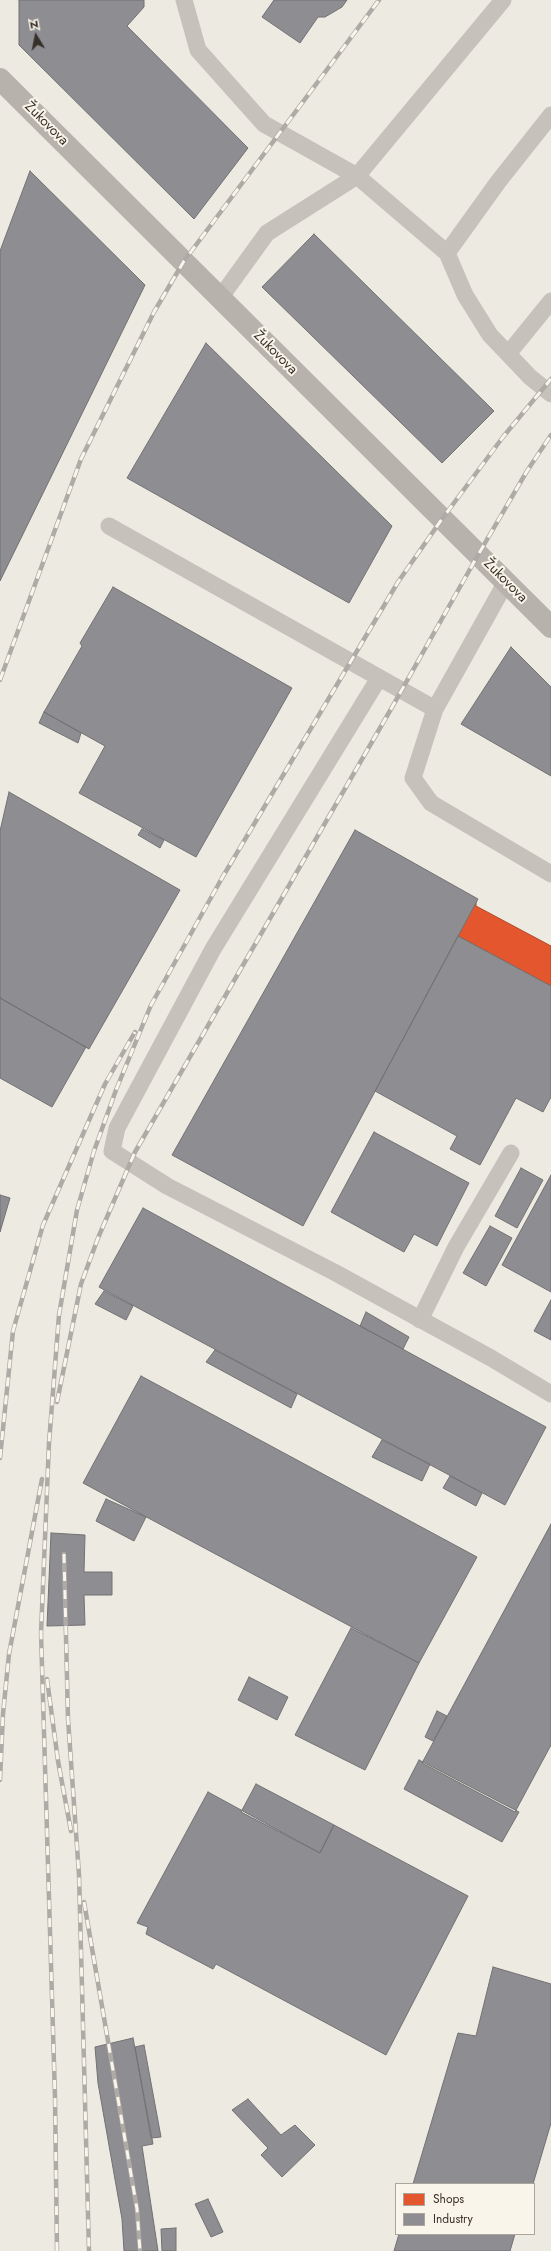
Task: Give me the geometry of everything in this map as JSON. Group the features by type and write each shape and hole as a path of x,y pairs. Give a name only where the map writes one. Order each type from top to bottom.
{"street":[{"name":"Žukovova","path":"0,79 551,627"}],"lane":[{"path":"184,0 198,50 264,124 357,176 447,254 465,295 490,335 530,377 551,394"},
{"path":"220,298 267,233 357,176 503,0"},
{"path":"447,254 498,182 551,115"},
{"path":"508,354 551,301"},
{"path":"109,526 435,709"},
{"path":"506,582 435,709 413,778 431,803 551,874"},
{"path":"379,678 213,949 117,1128 112,1151 167,1186 334,1272 491,1358 551,1394"},
{"path":"420,1320 456,1247 512,1153"}],"building: Shops":[{"path":"476,902 476,906 551,946 551,986 458,936"}],"building: Industry":[{"path":"19,0 144,0 144,7 127,26 248,148 194,219 19,45"},
{"path":"274,0 347,0 342,7 325,17 318,17 300,43 262,17"},
{"path":"30,171 145,285 0,581 0,251"},
{"path":"314,234 494,411 442,463 262,287"},
{"path":"206,343 392,526 349,603 127,478"},
{"path":"113,587 292,688 196,857 79,793 105,746 44,712 82,646 80,643"},
{"path":"511,647 551,687 551,776 461,724"},
{"path":"44,712 81,733 78,743 39,723"},
{"path":"9,792 180,890 89,1049 0,998 0,831"},
{"path":"142,829 164,840 160,848 138,835"},
{"path":"355,830 478,899 303,1226 172,1155"},
{"path":"458,936 551,986 551,1097 543,1112 516,1098 480,1165 450,1149 457,1136 375,1091"},
{"path":"0,998 86,1047 52,1107 0,1078"},
{"path":"374,1132 469,1183 437,1246 414,1234 404,1252 331,1212"},
{"path":"521,1168 543,1180 517,1228 495,1216"},
{"path":"551,1175 551,1292 502,1265"},
{"path":"0,1195 10,1198 0,1232"},
{"path":"143,1208 546,1427 505,1505 99,1287"},
{"path":"490,1226 512,1238 486,1286 463,1273"},
{"path":"104,1291 133,1306 126,1320 95,1304"},
{"path":"551,1300 551,1340 534,1331"},
{"path":"366,1312 409,1337 403,1349 360,1326"},
{"path":"215,1350 297,1394 291,1408 206,1362"},
{"path":"141,1376 477,1557 419,1663 83,1483"},
{"path":"382,1440 430,1464 422,1481 372,1457"},
{"path":"450,1476 482,1493 476,1506 443,1488"},
{"path":"106,1499 146,1517 134,1541 96,1521"},
{"path":"551,1524 551,1745 515,1812 422,1763"},
{"path":"51,1533 85,1535 84,1572 112,1572 112,1595 84,1595 85,1625 47,1626"},
{"path":"351,1628 419,1663 365,1770 295,1735"},
{"path":"249,1677 288,1697 277,1720 238,1700"},
{"path":"437,1711 447,1716 433,1741 425,1737"},
{"path":"419,1760 519,1812 502,1842 404,1789"},
{"path":"256,1784 334,1825 320,1853 241,1812"},
{"path":"208,1792 320,1853 334,1825 468,1896 386,2055 216,1964 213,1969 146,1934 148,1927 137,1923"},
{"path":"493,1967 551,1984 551,2123 533,2183 413,2183 458,2033 476,2036"},
{"path":"133,2038 153,2144 142,2146 158,2251 124,2251 122,2219 98,2083 95,2047"},
{"path":"144,2045 161,2137 151,2138 135,2047"},
{"path":"248,2099 281,2135 295,2125 315,2145 282,2177 261,2155 268,2148 232,2110"},
{"path":"208,2199 223,2232 211,2237 195,2204"},
{"path":"176,2228 176,2251 162,2251 161,2229"},
{"path":"399,2235 515,2235 510,2251 394,2251"}],"railway":[{"path":"0,680 81,459 154,312 184,261 379,0"},
{"path":"57,2251 55,2097 41,1633 49,1443 59,1315 77,1210 94,1151 116,1090 151,1005 222,878 398,582 442,519 503,437 551,379"},
{"path":"57,1402 81,1284 98,1238 135,1152 391,709 478,555 527,471 551,435"},
{"path":"0,1458 13,1331 43,1225 105,1084 135,1032"},
{"path":"0,1780 3,1714 9,1654 42,1479"},
{"path":"64,1554 68,1719 79,1875 89,2251"},
{"path":"47,1679 58,1761 71,1831"},
{"path":"84,1902 137,2209 140,2251"}]}
